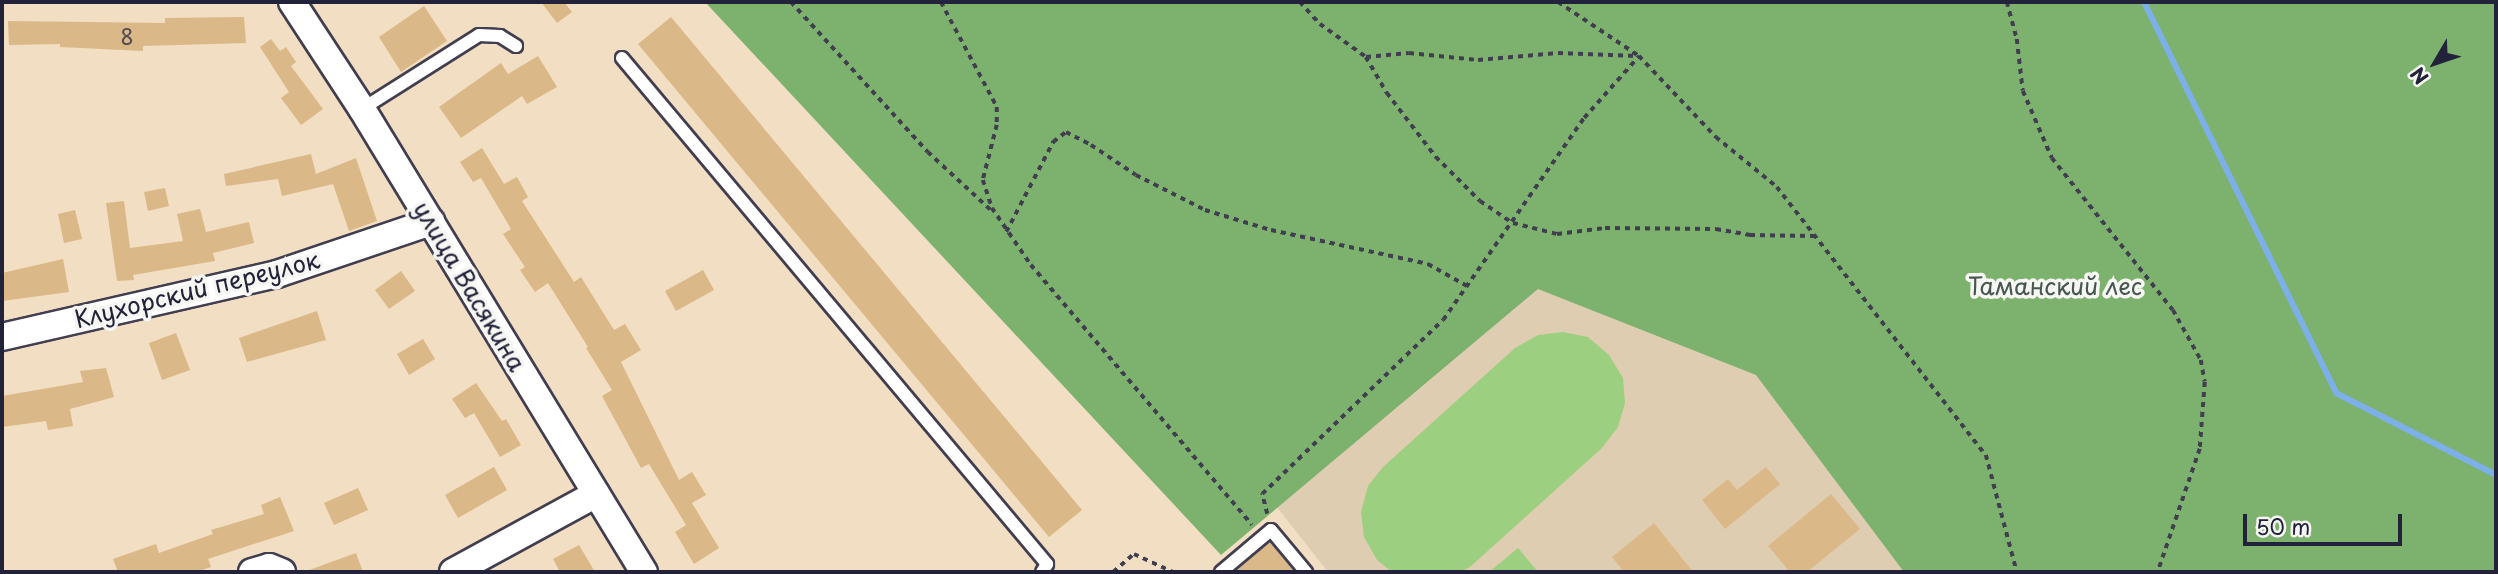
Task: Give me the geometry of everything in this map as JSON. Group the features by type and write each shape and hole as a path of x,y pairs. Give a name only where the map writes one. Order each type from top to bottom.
{"street":[{"name":"улица Васякина","path":"292,2 362,109 644,572"},
{"name":"Клухорский переулок","path":"2,337 277,274 431,222"},
{"path":"453,572 596,494"},
{"path":"252,572 269,567 282,572"}],"lane":[{"path":"362,109 479,35 500,36 516,46"},
{"path":"622,58 1047,565 1042,572"},
{"path":"1221,572 1268,533 1306,572"}],"path":[{"path":"791,2 928,152 997,216"},
{"path":"941,2 997,107 997,125 983,180 1006,232 1241,514 1268,533"},
{"path":"1300,2 1320,24 1366,57 1387,93 1436,157 1480,201 1513,223 1557,234 1605,228 1716,229 1750,235 1816,236"},
{"path":"1558,2 1639,56 1716,137 1777,187 1986,455 2017,572"},
{"path":"2007,2 2017,39 2023,91 2052,158 2173,310 2201,360 2204,382 2200,449 2158,572"},
{"path":"1366,57 1409,53 1478,60 1558,53 1639,56"},
{"path":"1268,533 1262,494 1443,320 1584,118 1639,56"},
{"path":"1006,232 1053,142 1066,132 1136,175 1205,210 1271,230 1428,264 1467,286"},
{"path":"1113,572 1134,554 1173,572"}],"shaded area":[{"path":"1537,285 1759,372 1909,572 1328,572 1276,506"}],"green space":[{"name":"Таманский лес","path":"705,2 2496,2 2496,572 1904,572 1756,375 1538,289 1221,555"},
{"path":"1563,332 1588,337 1609,355 1623,378 1625,403 1618,427 1602,448 1470,567 1461,572 1392,572 1377,560 1364,537 1361,512 1368,486 1383,467 1515,348 1538,335"},
{"path":"1518,548 1538,572 1489,572"}],"building":[{"path":"541,2 564,2 572,12 557,23"},
{"path":"424,6 447,41 401,72 379,37"},
{"path":"244,17 246,43 143,46 143,51 60,47 60,44 9,45 8,21 165,23 165,18"},
{"path":"671,17 1082,510 1049,537 638,44"},
{"path":"271,39 280,51 286,47 296,62 291,66 323,109 301,125 281,98 289,92 260,47"},
{"path":"538,56 557,87 527,104 522,96 461,138 439,107 501,63 508,74"},
{"path":"482,148 504,184 517,177 528,197 522,201 574,282 581,277 614,330 625,324 641,350 621,362 679,480 692,472 706,495 692,503 719,548 694,564 675,532 686,525 649,464 641,468 602,396 612,390 586,348 588,347 548,283 535,292 520,270 525,267 503,234 511,229 481,178 473,182 460,162"},
{"path":"311,154 316,174 356,158 377,221 349,231 333,184 282,196 278,179 226,186 224,174"},
{"path":"165,188 169,206 148,211 144,192"},
{"path":"124,201 130,248 183,241 177,214 200,209 206,232 249,222 254,243 213,253 215,261 133,275 134,280 117,281 106,203"},
{"path":"75,210 82,239 64,243 58,214"},
{"path":"63,259 69,292 2,301 2,273"},
{"path":"703,270 714,290 676,311 665,291"},
{"path":"401,271 415,291 389,309 375,290"},
{"path":"317,311 326,340 247,362 239,338"},
{"path":"176,333 190,370 162,380 149,343"},
{"path":"423,339 435,359 409,375 397,354"},
{"path":"106,368 114,397 70,409 73,426 48,430 46,421 2,427 2,396 83,382 80,371"},
{"path":"476,383 502,421 506,419 521,445 500,457 474,413 465,418 452,399"},
{"path":"494,467 507,490 458,518 445,495"},
{"path":"1766,467 1780,484 1725,529 1702,500 1728,479 1737,490"},
{"path":"358,488 368,510 334,525 324,503"},
{"path":"1831,494 1860,529 1807,572 1790,572 1768,546"},
{"path":"280,497 294,531 208,559 211,567 196,572 118,572 113,559 156,544 159,553 213,534 211,530 264,514 261,505"},
{"path":"1654,523 1693,572 1624,572 1612,557"},
{"path":"1270,542 1295,572 1234,572"},
{"path":"579,545 595,572 560,572 553,559"},
{"path":"356,553 363,572 309,570"}],"waterway":[{"path":"2144,2 2336,393 2496,475"}]}
